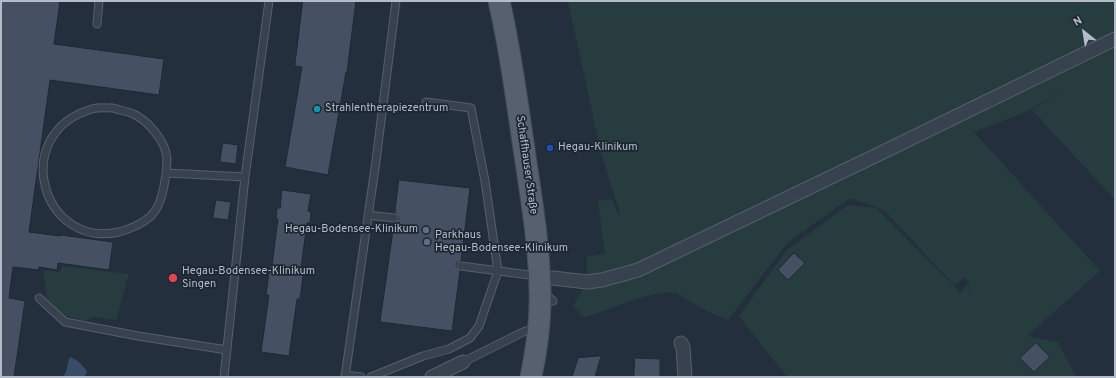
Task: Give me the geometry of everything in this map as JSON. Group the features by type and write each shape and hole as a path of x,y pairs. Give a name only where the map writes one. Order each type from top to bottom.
{"main road":[{"name":"Schaffhauser Straße","path":"499,1 512,66 538,247 546,286 531,377"}],"street":[{"path":"546,286 602,280 638,270 1115,39"},
{"path":"681,343 683,347 685,377"},
{"path":"432,377 463,362"}],"lane":[{"path":"97,24 99,1"},
{"path":"224,377 245,177 269,1"},
{"path":"361,377 345,376 396,1"},
{"path":"371,377 423,356 449,349 470,338 479,326 498,271 485,181 471,108 426,102"},
{"path":"113,108 132,113 148,124 160,139 165,151 167,157 167,173 157,211 146,220 129,229 110,234 91,232 74,225 59,214 48,198 43,180 43,161 49,143 60,127 75,115 94,109 113,108"},
{"path":"167,173 245,177"},
{"path":"368,215 394,218"},
{"path":"460,266 498,271 546,286"},
{"path":"39,298 65,322 138,336 227,350"},
{"path":"463,362 523,332 539,327"}],"green space":[{"path":"568,1 1115,1 1115,200 1032,110 1066,88 1026,112 974,132 1100,271 1027,336 1058,342 1076,377 787,377 739,316 786,251 848,205 876,208 961,293 967,284 973,299 966,277 954,285 884,210 850,198 788,242 728,320 703,309 676,293 652,295 584,317 573,307 587,282 587,256 605,254 598,201 612,199 617,212 621,216 601,153"},
{"path":"62,266 129,274 116,320 94,317 85,321 63,315 47,298 43,270 60,272"}],"water":[{"path":"70,357 78,361 87,371 85,377 63,377"}],"building":[{"path":"1,1 60,1 54,44 164,59 159,95 50,80 29,232 113,242 109,270 58,263 57,270 39,267 38,270 13,267 9,298 25,301 14,377 1,377"},
{"path":"303,1 356,1 347,72 328,175 285,167 302,67 295,66"},
{"path":"223,143 238,145 236,164 220,162"},
{"name":"Parkhaus Hegau-Bodensee-Klinikum","path":"399,180 470,188 461,261 457,263 456,266 460,271 452,331 380,322 394,223 399,219 395,213"},
{"path":"282,190 311,194 308,211 311,212 310,223 307,223 301,268 304,269 300,299 297,299 289,356 261,352 269,295 266,295 270,265 272,265 278,219 276,219 277,208 280,208"},
{"path":"216,200 231,202 228,220 213,218"},
{"path":"794,253 805,263 788,280 778,270"},
{"path":"1036,343 1050,357 1034,372 1020,358"},
{"path":"601,356 595,377 572,377 578,358"},
{"path":"635,358 660,359 660,377 634,377"}],"place":[{"name":"Strahlentherapiezentrum","path":"317,109"},
{"name":"Hegau-Klinikum","path":"550,148"},
{"name":"Hegau-Bodensee-Klinikum","path":"426,230"},
{"name":"Parkhaus Hegau-Bodensee-Klinikum","path":"427,242"},
{"name":"Hegau-Bodensee-Klinikum Singen","path":"173,278"}]}
